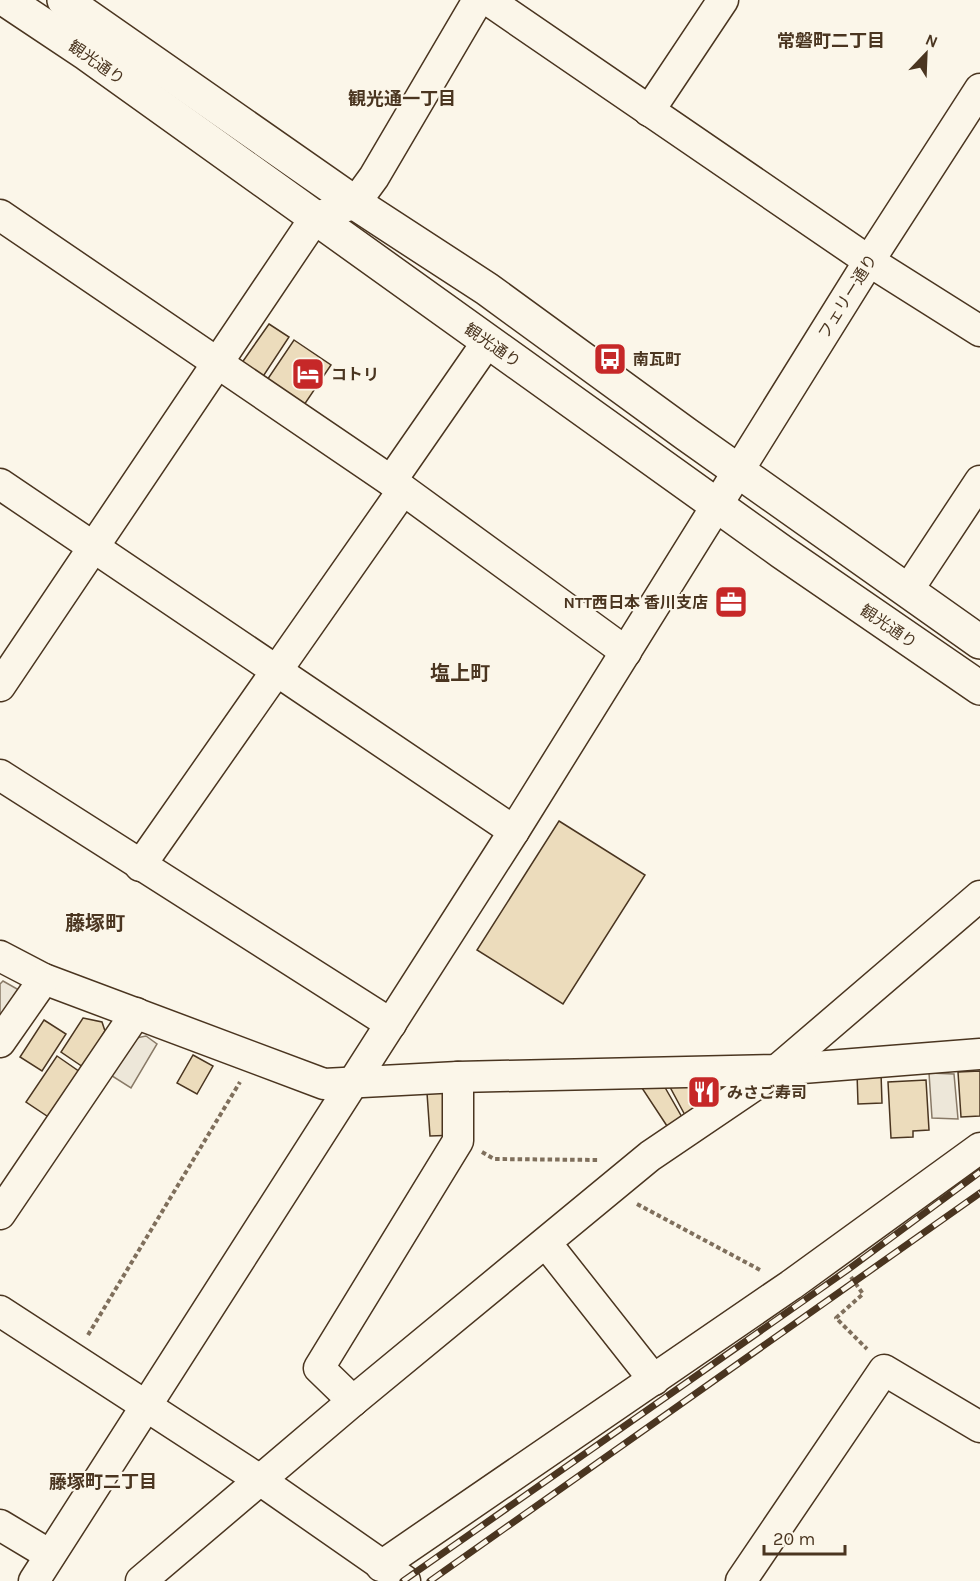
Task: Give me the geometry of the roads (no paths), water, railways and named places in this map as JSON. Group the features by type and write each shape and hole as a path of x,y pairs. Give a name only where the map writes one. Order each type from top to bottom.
{"main road":[{"name":"観光通り","path":"6,0 716,505 980,688"},
{"name":"観光通り","path":"64,0 355,203 487,289 738,471 980,642"}],"street":[{"path":"3,674 93,547 315,218 355,203 374,177 478,0"},
{"path":"488,0 869,261 980,331"},
{"path":"649,111 723,0"},
{"name":"フェリー通り","path":"34,1581 514,831 869,261 980,89"},
{"path":"0,215 397,486 626,652"},
{"path":"140,866 397,486 488,341"},
{"path":"908,590 980,481"},
{"path":"0,484 276,668 514,831"},
{"path":"0,775 391,1024"},
{"path":"141,1581 353,1401 613,1189 650,1156 777,1070 980,897"},
{"path":"0,956 44,979 324,1084 458,1077 777,1070 980,1054"},
{"path":"0,1042 44,979"},
{"path":"0,1214 136,1012"},
{"path":"353,1401 319,1368 458,1141 458,1077"},
{"path":"0,1311 260,1480 393,1574 654,1380 791,1285 980,1148"},
{"path":"546,1243 654,1380"},
{"path":"741,1581 884,1370 980,1427"},
{"path":"0,1525 50,1555"}],"railway":[{"path":"403,1581 846,1271 980,1172"},
{"path":"430,1581 980,1193"}],"place":[{"name":"南瓦町","path":"610,359"},
{"name":"コトリ","path":"308,374"},
{"name":"NTT西日本 香川支店","path":"731,602"},
{"name":"みさご寿司","path":"704,1092"}],"district":[{"name":"常磐町二丁目","path":"831,41"},
{"name":"観光通一丁目","path":"402,99"},
{"name":"塩上町","path":"460,673"},
{"name":"藤塚町","path":"95,923"},
{"name":"藤塚町二丁目","path":"103,1482"}]}
